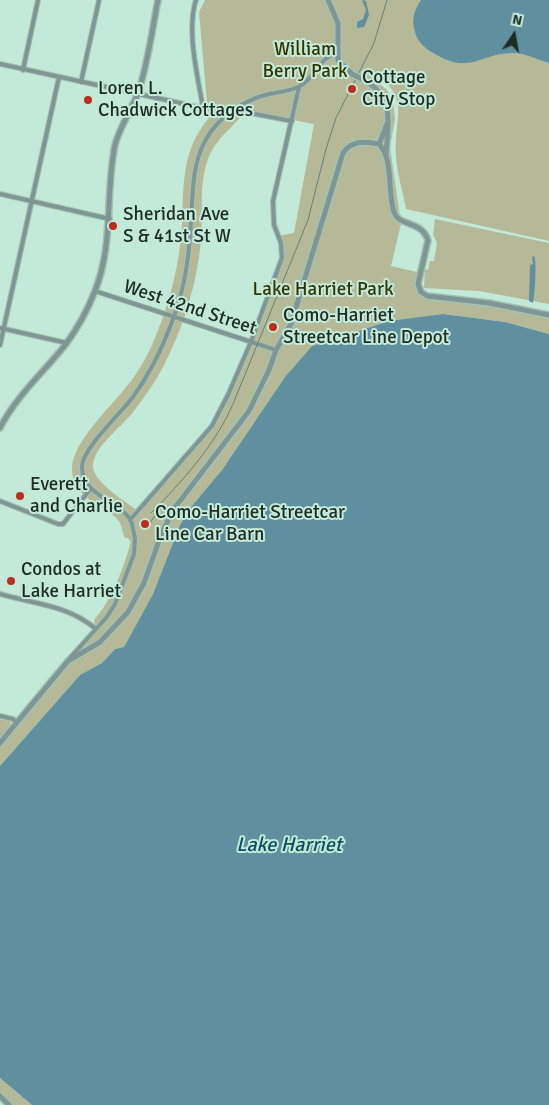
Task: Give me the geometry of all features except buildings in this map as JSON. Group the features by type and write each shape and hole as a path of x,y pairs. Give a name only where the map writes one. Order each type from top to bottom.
{"street":[{"path":"23,70 38,0"},
{"path":"80,82 99,0"},
{"path":"0,428 8,412 67,343 95,291 104,260 110,219 112,164 115,145 124,119 138,94 158,0"},
{"path":"196,0 193,16 194,50 203,108"},
{"path":"328,0 338,22 337,53 341,65 376,88 384,98 388,108 386,160"},
{"path":"131,522 212,426 228,396 251,342 282,258 281,243 273,219 272,201 299,87 327,56 337,53"},
{"path":"0,64 203,108 292,121"},
{"path":"0,345 2,328 59,77"},
{"path":"0,743 96,629 119,596 136,546 131,522 91,488 83,473 84,458 144,380 174,317 188,259 194,176 206,140 231,111 265,95 299,87"},
{"path":"379,144 388,122"},
{"path":"68,661 79,656 107,636 128,612 144,583 163,529 173,510 248,411 293,318 343,153 347,147 358,142 379,144 384,150 393,211 402,222 419,227 428,240 418,284 423,294 489,303 549,315"},
{"path":"0,194 110,219"},
{"name":"West 42nd Street","path":"95,291 276,350"},
{"path":"2,328 67,343"},
{"path":"0,501 58,524 63,524 91,488"},
{"path":"0,596 58,608 72,613 96,629"},
{"path":"0,716 13,719 17,723"},
{"path":"0,1096 9,1105"}],"green space":[{"path":"205,0 549,0 549,241 406,209 396,156 398,107 396,97 391,88 382,79 368,69 366,72 387,90 393,101 395,119 390,147 401,224 391,266 421,273 418,284 421,292 549,315 549,334 505,322 443,314 389,321 312,346 285,377 222,470 191,507 180,525 153,594 124,647 115,649 102,663 80,675 0,766 0,743 96,629 94,620 112,593 131,542 128,538 125,538 118,520 112,514 89,499 77,488 73,479 72,469 78,448 85,437 131,381 142,364 152,346 169,298 181,241 183,188 187,160 195,139 218,106 207,103 199,12","holes":["245,111 314,124 294,233 278,236 282,258 228,395 201,441 138,511 103,484 97,477 93,464 104,443 129,417 151,388 178,334 189,304 199,257 203,181 211,153 220,139"]},
{"path":"435,219 549,243 549,304 479,291 424,288 425,269 428,270 430,261 434,261 437,243 433,235"},
{"path":"0,719 10,721 12,726 0,740"},
{"path":"0,1078 32,1105 11,1105 0,1094"}],"water":[{"path":"362,0 366,1 369,15 364,27 357,28 357,22 363,19 366,10"},
{"path":"421,0 549,0 549,63 516,53 494,55 467,63 447,60 426,48 416,36 413,20"},
{"path":"534,256 533,303 529,301 530,265 533,264 532,257"},
{"name":"Lake Harriet","path":"443,314 505,322 549,334 549,1105 32,1105 0,1078 0,766 80,675 102,663 115,649 124,647 153,594 180,525 191,507 222,470 285,377 312,346 389,321"}],"tram line":[{"path":"151,513 197,462 217,434 233,404 308,220 336,118 374,43 387,0"},
{"path":"149,524 160,509"}],"place":[{"name":"Cottage City Stop","path":"352,89"},
{"name":"Loren L. Chadwick Cottages","path":"88,100"},
{"name":"Sheridan Ave S & 41st St W","path":"113,226"},
{"name":"Como-Harriet Streetcar Line Depot","path":"273,327"},
{"name":"Everett and Charlie","path":"20,496"},
{"name":"Como-Harriet Streetcar Line Car Barn","path":"145,524"},
{"name":"Condos at Lake Harriet","path":"11,581"}],"park label":[{"name":"William Berry Park","path":"305,61"},
{"name":"Lake Harriet Park","path":"323,290"}]}
